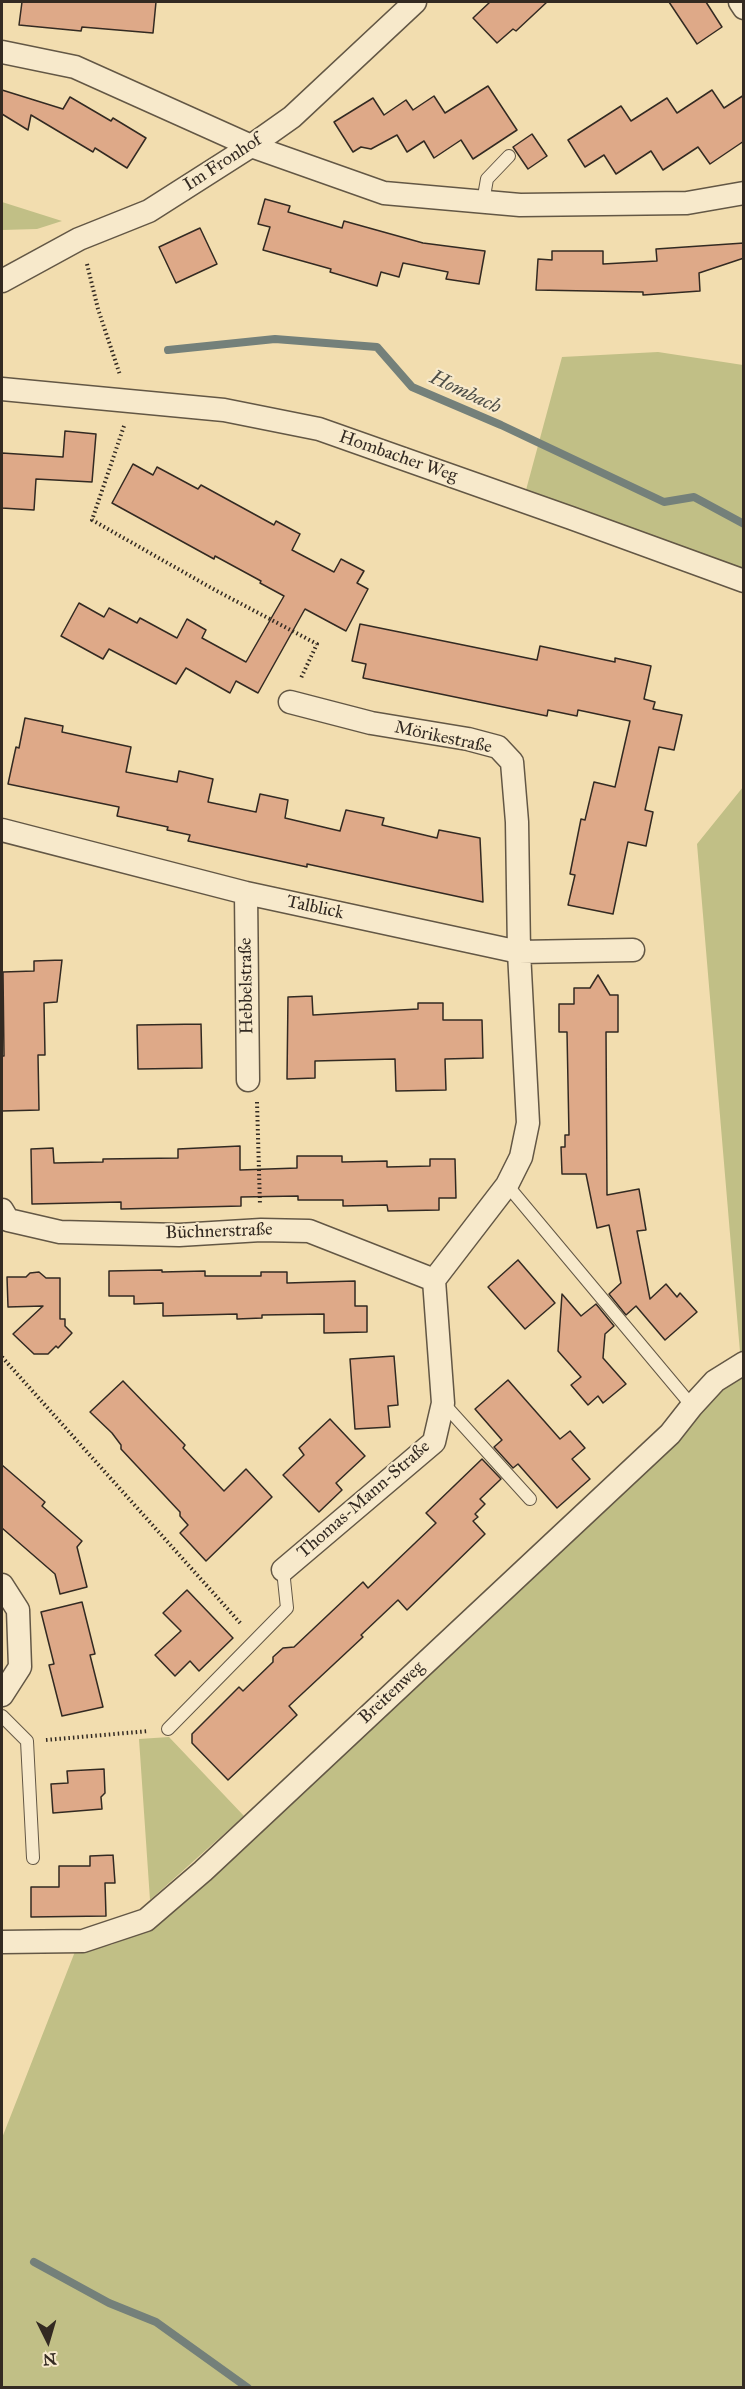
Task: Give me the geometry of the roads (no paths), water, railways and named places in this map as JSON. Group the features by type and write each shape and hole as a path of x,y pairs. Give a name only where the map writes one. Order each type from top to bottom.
{"street":[{"name":"Im Fronhof","path":"2,280 79,239 149,211 251,146 292,117 415,2"},
{"path":"740,2 744,8"},
{"path":"2,52 75,67 251,146 384,193 520,205 687,203 744,193"},
{"name":"Hombacher Weg","path":"2,389 224,410 319,429 744,581"},
{"name":"Mörikestraße","path":"290,702 371,723 468,739 498,747 512,762 517,822 519,952"},
{"name":"Talblick","path":"2,830 246,893 519,952 633,950"},
{"name":"Hebbelstraße","path":"246,893 248,1080"},
{"path":"434,1280 507,1185 522,1157 528,1123 519,952"},
{"name":"Büchnerstraße","path":"2,1210 8,1220 60,1232 179,1235 261,1230 309,1231 434,1280"},
{"name":"Thomas-Mann-Straße","path":"283,1570 434,1442 443,1403 434,1280"},
{"name":"Breitenweg","path":"2,1942 83,1941 146,1920 203,1871 670,1434 715,1381 744,1363"},
{"path":"2,1585 18,1610 20,1667 2,1695"}],"lane":[{"path":"483,201 487,179 509,156"},
{"path":"507,1185 692,1406"},
{"path":"443,1403 530,1499"},
{"path":"168,1729 287,1608 283,1570"},
{"path":"2,1716 27,1741 33,1858"}],"waterway":[{"name":"Hombach","path":"168,350 275,339 377,347 412,387 501,425 664,502 694,497 744,524"},
{"path":"34,2262 109,2303 156,2322 248,2388"}]}
